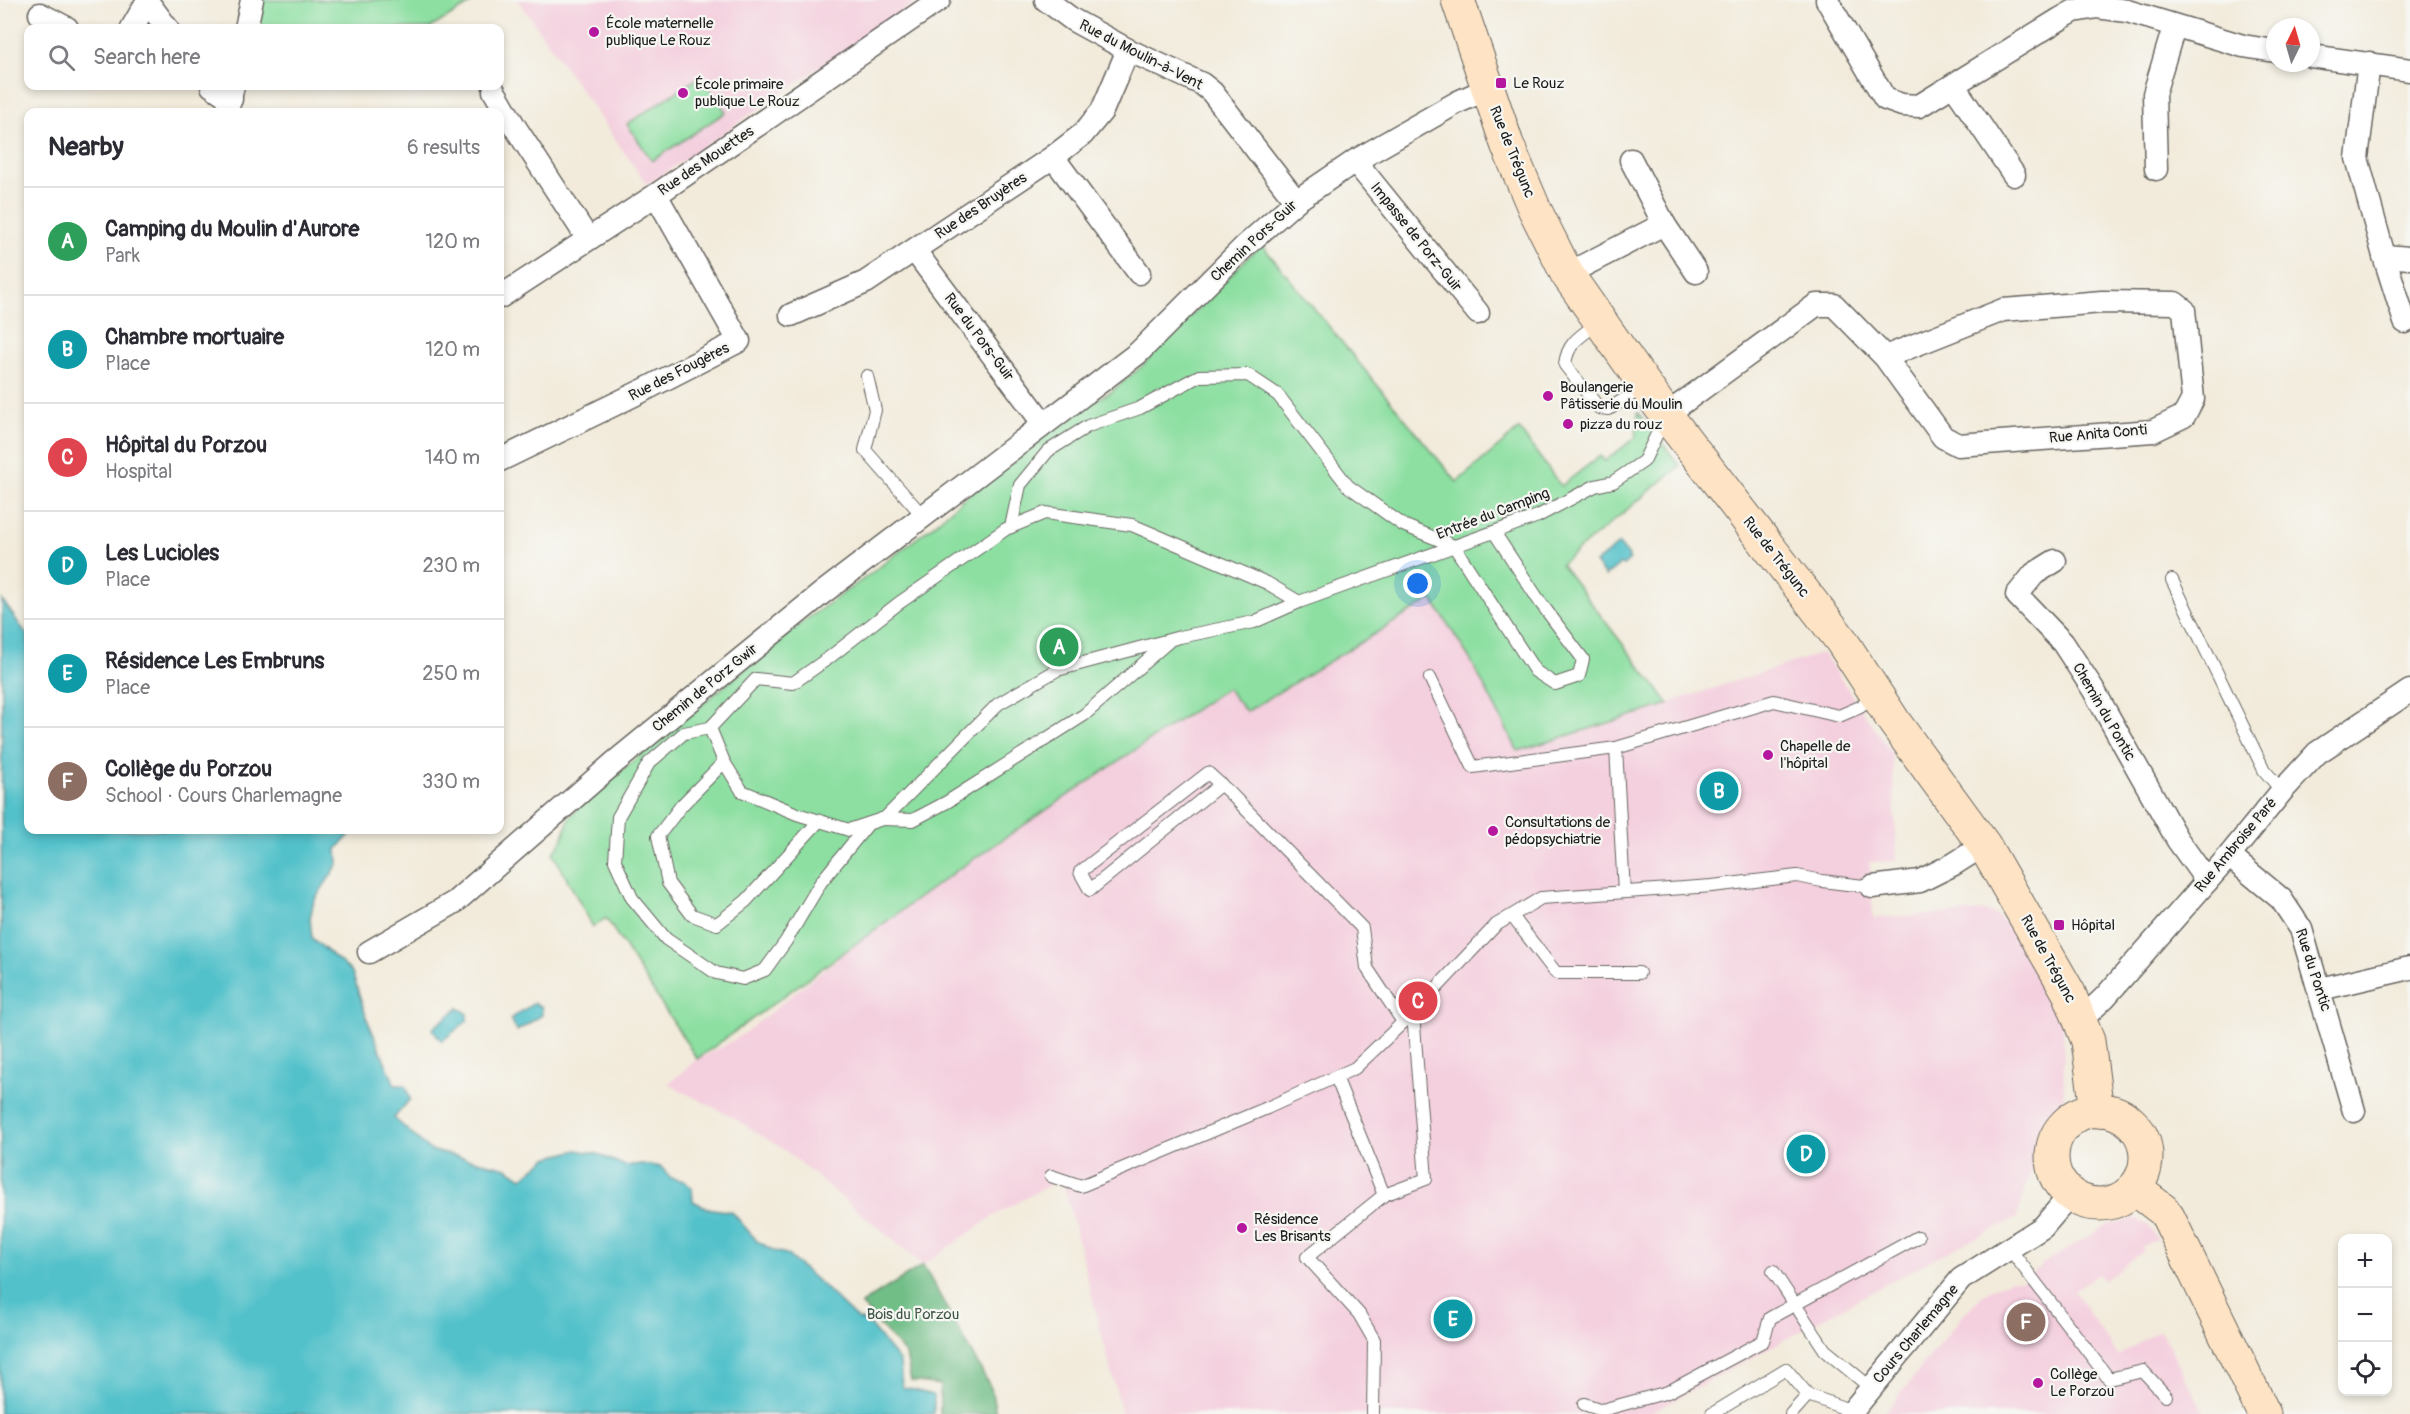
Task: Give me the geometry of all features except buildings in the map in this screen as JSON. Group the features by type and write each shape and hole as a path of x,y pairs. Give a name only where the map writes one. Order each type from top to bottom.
{"main road":[{"name":"Rue de Trégunc","path":"1458,0 1507,144 1534,208 1567,273 1666,415 1841,640 1876,696 1984,845 2068,993 2080,1021 2088,1041 2097,1111"},
{"path":"2087,1112 2116,1113 2129,1121 2139,1132 2146,1161 2142,1175 2134,1188 2122,1198 2107,1203 2091,1203 2063,1188 2055,1174 2052,1159 2054,1143 2061,1129 2073,1118 2087,1112"},
{"path":"2134,1188 2163,1210 2168,1217 2264,1414"}],"street":[{"path":"247,24 252,0"},
{"name":"Rue des Mouettes","path":"504,294 656,195 939,0"},
{"name":"Rue du Moulin-à-Vent","path":"1046,0 1073,20 1128,50 1202,84 1212,92 1296,201"},
{"path":"1827,0 1885,99 1902,105 1919,106 1954,86 2076,5 2127,11 2174,27 2243,46 2266,50"},
{"path":"134,24 148,1 165,24"},
{"path":"40,14 59,24"},
{"path":"2156,169 2154,94 2174,27"},
{"name":"Rue des Bruyères","path":"791,315 866,282 1053,157 1093,124 1108,99 1128,50"},
{"path":"2320,57 2410,70"},
{"path":"2369,63 2357,158 2405,322"},
{"path":"1954,86 2014,175"},
{"name":"Chemin Pors-Guir","path":"1043,423 1138,353 1245,246 1296,201 1355,161 1458,102 1487,89"},
{"path":"218,90 230,99"},
{"path":"494,91 504,108"},
{"path":"504,108 588,239"},
{"path":"1053,157 1139,273"},
{"path":"1631,159 1664,224 1696,272"},
{"name":"Impasse de Porz-Guir","path":"1355,161 1478,313"},
{"name":"Rue des Fougères","path":"504,458 632,397 739,341 656,195"},
{"path":"1567,273 1664,224"},
{"name":"Rue du Pors-Guir","path":"915,251 1043,423"},
{"path":"2384,256 2410,258"},
{"name":"Rue Anita Conti","path":"1666,415 1816,306 1834,305 1885,357 1943,437 1958,445 2153,430 2184,416 2193,399 2184,310 2175,303 2102,302 2002,310 1885,357"},
{"name":"Chemin de Porz Gwir","path":"369,952 455,902 615,762 821,594 1043,423"},
{"name":"Chemin du Pontic","path":"2055,561 2034,574 2017,595 2063,643 2093,689 2177,839 2208,880"},
{"name":"Rue Ambroise Paré","path":"2080,1021 2105,997 2229,856 2282,791 2318,753 2410,691"},
{"path":"1872,887 1920,881 1954,864 1984,845"},
{"name":"Rue du Pontic","path":"2229,856 2281,899 2301,929 2354,1111"},
{"path":"2320,989 2410,968"},
{"name":"Cours Charlemagne","path":"1851,1413 1961,1279 2043,1227 2071,1194"}],"lane":[{"path":"1600,321 1566,351 1565,365 1599,408 1609,409 1646,386"},
{"path":"1011,527 1020,485 1048,450 1088,426 1140,408 1199,376 1248,375 1278,395 1348,486 1403,525 1454,546 1535,671 1556,684 1579,676 1583,659 1540,602 1494,532"},
{"path":"867,376 875,410 865,450 922,516"},
{"name":"Entrée du Camping","path":"882,819 998,704 1057,670 1171,639 1254,622 1299,602 1538,516 1595,486 1613,482 1644,461 1666,415"},
{"path":"868,824 821,882 765,970 743,980 716,973 666,939 633,898 615,861 618,817 649,763 684,733 710,728 756,679 794,683 899,603 1011,527 1045,513 1132,525 1267,583 1299,602"},
{"path":"2172,580 2264,770 2282,791"},
{"path":"710,728 724,762 742,791 819,821 849,830 882,819 913,820 947,802 1084,715 1171,639"},
{"path":"1430,678 1473,767 1616,748 1774,701 1839,716 1876,696"},
{"path":"1616,748 1624,892"},
{"path":"724,762 681,806 658,836 668,883 692,915 717,924 746,901 819,821"},
{"path":"1221,784 1090,890 1080,872 1208,773 1221,784 1362,927 1367,968 1403,1022"},
{"path":"1051,1176 1082,1186 1355,1068 1413,1013 1496,925 1541,898 1712,886 1797,876 1872,887"},
{"path":"1512,916 1556,973 1639,973"},
{"path":"1373,1414 1374,1340 1359,1314 1306,1257 1384,1195 1426,1179 1413,1013"},
{"path":"1336,1077 1384,1195"},
{"path":"1584,1404 1602,1410 1668,1392 1763,1341 1770,1318 1794,1303 1918,1237"},
{"path":"2009,1248 2109,1379 2143,1371 2166,1396"},
{"path":"1773,1271 1825,1350 1871,1388"},
{"path":"1712,1414 1786,1369 1808,1395 1851,1413"},
{"path":"1791,1414 1808,1395"}],"shaded area":[{"name":"École primaire publique Le Rouz","path":"518,0 919,0 647,185"},
{"path":"1432,599 1466,651 1518,751 1823,653 1892,754 1897,861 1870,862 1873,918 1986,911 1998,916 2018,936 2063,1021 2064,1095 2029,1177 2017,1218 1925,1263 1648,1414 1122,1414 1062,1178 995,1215 923,1265 787,1152 734,1118 668,1084 697,1059 719,1049 746,1032 874,929 1001,835 1227,687 1246,712"},
{"path":"2133,1218 2148,1225 2157,1239 2141,1247 2143,1251 2104,1281 2098,1274 2074,1291 2118,1356 2160,1330 2205,1414 1884,1414 1964,1314 1986,1292 2011,1280 2023,1281 2042,1264 2109,1224"}],"green space":[{"path":"260,0 477,0 437,24 254,24"},
{"path":"701,76 726,112 652,161 627,124"},
{"path":"1261,244 1457,482 1519,429 1561,486 1600,456 1605,461 1636,437 1638,412 1680,466 1561,564 1669,704 1518,751 1470,659 1432,599 1246,712 1227,688 953,873 697,1059 606,918 593,927 553,853 562,841 569,818 584,801 804,621 935,524 964,498 1075,411 1111,392 1141,367"},
{"name":"Bois du Porzou","path":"923,1265 991,1388 996,1414 940,1414 940,1385 911,1381 906,1355 861,1304"}],"water":[{"path":"1619,544 1630,560 1623,566 1620,564 1605,576 1595,563"},
{"path":"2,600 24,630 24,834 350,834 337,849 338,864 314,901 310,918 312,938 352,972 367,1019 395,1085 405,1085 410,1099 394,1118 430,1150 507,1168 522,1178 547,1158 577,1150 598,1154 625,1166 642,1164 661,1167 671,1178 684,1181 692,1188 693,1201 707,1208 732,1212 757,1241 774,1251 786,1254 857,1319 867,1322 900,1362 902,1387 934,1395 934,1414 0,1414"},
{"path":"534,1003 542,1007 542,1015 517,1031 510,1019"},
{"path":"458,1008 467,1013 467,1021 442,1041 432,1029"}],"place":[{"name":"École maternelle publique Le Rouz","path":"594,32"},
{"name":"Le Rouz","path":"1501,83"},
{"name":"École primaire publique Le Rouz","path":"683,93"},
{"name":"Boulangerie Pâtisserie du Moulin","path":"1548,396"},
{"name":"pizza du rouz","path":"1568,424"},
{"name":"Camping du Moulin d'Aurore","path":"1059,647"},
{"name":"Chapelle de l'hôpital","path":"1768,755"},
{"name":"Chambre mortuaire","path":"1719,791"},
{"name":"Consultations de pédopsychiatrie","path":"1493,831"},
{"name":"Hôpital","path":"2059,925"},
{"name":"Hôpital du Porzou","path":"1418,1001"},
{"name":"Les Lucioles","path":"1806,1154"},
{"name":"Résidence Les Brisants","path":"1242,1228"},
{"name":"Résidence Les Embruns","path":"1453,1319"},
{"name":"Collège du Porzou","path":"2026,1322"},
{"name":"Collège Le Porzou","path":"2038,1383"}]}
